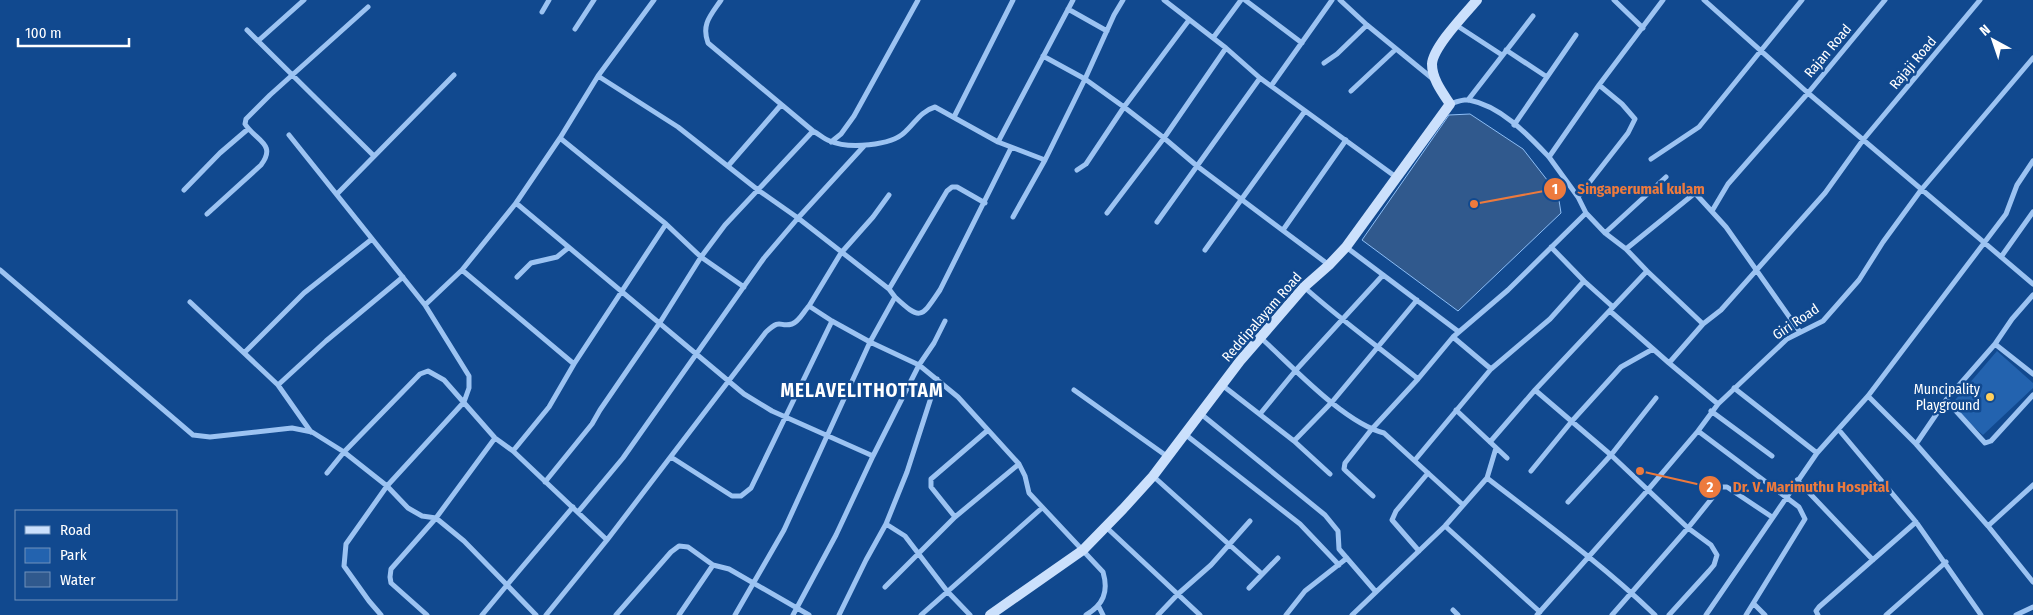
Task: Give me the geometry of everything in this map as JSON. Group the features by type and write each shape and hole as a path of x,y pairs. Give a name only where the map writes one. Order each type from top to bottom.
{"main road":[{"path":"1450,104 1436,81 1432,63 1444,39 1478,0"},
{"name":"Reddipalayam Road","path":"990,615 1083,550 1153,476 1260,337 1304,287 1329,266 1346,247 1450,104"}],"street":[{"path":"258,41 304,0"},
{"path":"542,12 549,0"},
{"path":"575,29 594,0"},
{"path":"426,305 462,270 516,203 560,138 598,76 654,0"},
{"path":"721,0 706,22 704,33 708,43 781,105 831,142 864,146 895,140 905,133 928,109 935,107 998,142 1045,160"},
{"path":"831,142 841,134 854,116 918,0"},
{"path":"954,117 1013,0"},
{"path":"998,142 1073,0"},
{"path":"1013,217 1045,160 1123,0"},
{"path":"1164,0 1226,48 1260,78 1397,178"},
{"path":"1213,38 1241,0"},
{"path":"1245,0 1302,43"},
{"path":"1271,86 1332,0"},
{"path":"1340,0 1367,26 1436,81"},
{"path":"1614,0 1642,28"},
{"path":"1549,157 1599,85 1663,0"},
{"path":"1704,0 1808,93 2033,284"},
{"path":"1651,159 1699,127 1802,0"},
{"name":"Rajan Road","path":"1712,211 1728,184 1808,93 1885,0"},
{"name":"Rajaji Road","path":"1669,363 1703,324 1721,310 1825,193 1863,140 1980,0"},
{"path":"207,214 266,158 268,152 266,145 248,129 245,124 246,119 270,94 294,75 368,7"},
{"path":"1068,9 1107,30"},
{"path":"1468,100 1533,16"},
{"path":"1077,170 1086,164 1124,107 1189,20"},
{"path":"1456,25 1502,55"},
{"path":"1324,63 1367,26"},
{"path":"247,30 373,156"},
{"path":"1514,125 1576,35"},
{"path":"1106,213 1164,138 1226,48"},
{"path":"1352,91 1396,49"},
{"path":"1506,50 1547,77"},
{"path":"1043,56 1085,79 1124,107 1197,166 1329,266"},
{"name":"Giri Road","path":"1538,613 1648,491 1698,431 1711,411 1787,339 1823,320 1859,280 1883,242 1921,190 2033,58"},
{"path":"338,193 454,75"},
{"path":"598,76 678,127 889,289 913,313 920,314 927,309 940,290 1011,148"},
{"path":"1157,222 1260,78"},
{"path":"1578,197 1628,134 1635,119 1622,104 1599,85"},
{"path":"1450,104 1468,100 1493,110 1525,133 1549,157 1578,197 1586,213 1703,324"},
{"path":"728,166 781,105"},
{"path":"1205,250 1306,111"},
{"path":"184,190 220,153 248,129"},
{"path":"544,482 592,424 701,257 725,225 814,131"},
{"path":"289,135 338,193 372,239 426,305 469,376 470,388 464,402 387,486 346,544 344,566 382,615"},
{"path":"560,138 666,224 701,257 744,288"},
{"path":"1283,230 1346,140"},
{"path":"578,512 623,458 764,258 864,146"},
{"path":"1706,615 1797,480 1868,396 2006,214 2017,185 2033,160"},
{"path":"1605,233 1666,177"},
{"path":"889,289 947,190 952,186 957,187 985,203"},
{"path":"1626,249 1695,193 1726,227 1800,332"},
{"path":"546,615 607,540 766,332 775,324 790,325 795,323 808,306 840,253 873,217 889,195"},
{"path":"516,203 744,394 786,416 873,456"},
{"path":"2001,257 2033,212"},
{"path":"1373,496 1347,472 1344,466 1371,430 1418,379 1453,337 1508,290 1586,213"},
{"path":"513,451 549,407 574,364 666,224"},
{"path":"244,353 304,293 372,239"},
{"path":"1346,247 1459,332"},
{"path":"1551,247 1653,349 1718,404"},
{"path":"517,278 531,264 557,257 568,248"},
{"path":"0,270 193,435 210,437 292,428 312,432 344,452 387,486 408,508 422,516 436,518 464,541 536,615"},
{"path":"462,270 574,364"},
{"path":"1490,442 1535,390 1647,271"},
{"path":"1260,414 1296,370 1383,275"},
{"path":"278,385 326,341 403,277"},
{"path":"1415,460 1491,369 1550,319 1584,281"},
{"path":"1304,287 1341,320 1378,346 1418,379"},
{"path":"1916,444 1946,400 2033,295"},
{"path":"735,615 784,530 870,342 895,297"},
{"path":"1294,441 1332,402 1417,300"},
{"path":"190,302 278,385 312,432"},
{"path":"808,306 870,342 919,365 958,397 1019,464 1025,476 1029,493 1103,572 1106,581 1099,607 1086,615"},
{"path":"671,457 732,496 741,496 751,488 832,321"},
{"path":"794,615 836,535 919,365 934,343 945,321"},
{"path":"1260,337 1332,402 1371,430 1384,433 1463,505"},
{"path":"1453,337 1491,369"},
{"path":"1994,344 2033,374"},
{"path":"1531,471 1572,421 1621,367 1653,349"},
{"path":"327,473 344,452 420,374 428,371 434,373 464,402 495,438 513,451 607,540"},
{"path":"839,615 886,524 907,472 937,379"},
{"path":"1222,385 1294,441 1330,474"},
{"path":"1734,388 1818,453"},
{"path":"1074,390 1168,457"},
{"path":"1535,390 1611,455 1688,528 1710,545 1717,555 1714,565 1669,615"},
{"path":"1946,400 1985,443 1991,441 2033,395"},
{"path":"1868,396 1916,444 1988,526 2033,582"},
{"path":"1568,502 1611,455 1656,398"},
{"path":"1456,410 1507,458"},
{"path":"1711,411 1772,456"},
{"path":"1201,414 1325,515 1338,531 1338,545 1376,592"},
{"path":"955,517 931,486 931,479 988,430"},
{"path":"1839,430 1916,522 1946,562 1980,615"},
{"path":"1698,431 1799,507 1805,519 1746,615"},
{"path":"1186,434 1300,524 1339,565"},
{"path":"427,615 392,583 390,577 391,569 436,518 495,438"},
{"path":"1352,615 1445,526 1487,478 1496,448"},
{"path":"885,587 955,517 1019,464"},
{"path":"1419,551 1392,520 1396,510 1428,473"},
{"path":"1153,476 1262,574"},
{"path":"1487,478 1589,557 1655,615"},
{"path":"1797,480 1873,560"},
{"path":"1988,526 2033,484"},
{"path":"1612,615 1724,485 1772,517"},
{"path":"482,615 574,507"},
{"path":"921,615 1042,508"},
{"path":"1158,615 1178,594 1211,565 1250,521"},
{"path":"1818,615 1816,612 1819,608 1916,522"},
{"path":"886,524 905,536 947,591 970,615"},
{"path":"1445,526 1538,613"},
{"path":"1106,527 1200,615"},
{"path":"616,615 678,546 688,547 713,565 729,569 810,615"},
{"path":"1249,588 1278,558"},
{"path":"1286,615 1305,591 1347,558"},
{"path":"1886,615 1946,562"},
{"path":"679,615 713,565"},
{"path":"1754,604 1765,615"},
{"path":"1099,607 1103,615"},
{"path":"2016,615 2033,607"},
{"path":"1453,610 1458,615"}],"green space":[{"name":"Muncipality Playground","path":"1997,351 2033,383 2033,388 1983,435 1950,406"}],"water":[{"path":"1470,114 1523,149 1558,194 1561,213 1458,311 1362,240 1449,115"}],"place":[{"name":"Singaperumal kulam","path":"1474,204"},
{"name":"Muncipality Playground","path":"1990,397"},
{"name":"Dr. V. Marimuthu Hospital","path":"1640,471"}],"district":[{"name":"MELAVELITHOTTAM","path":"862,390"}]}
